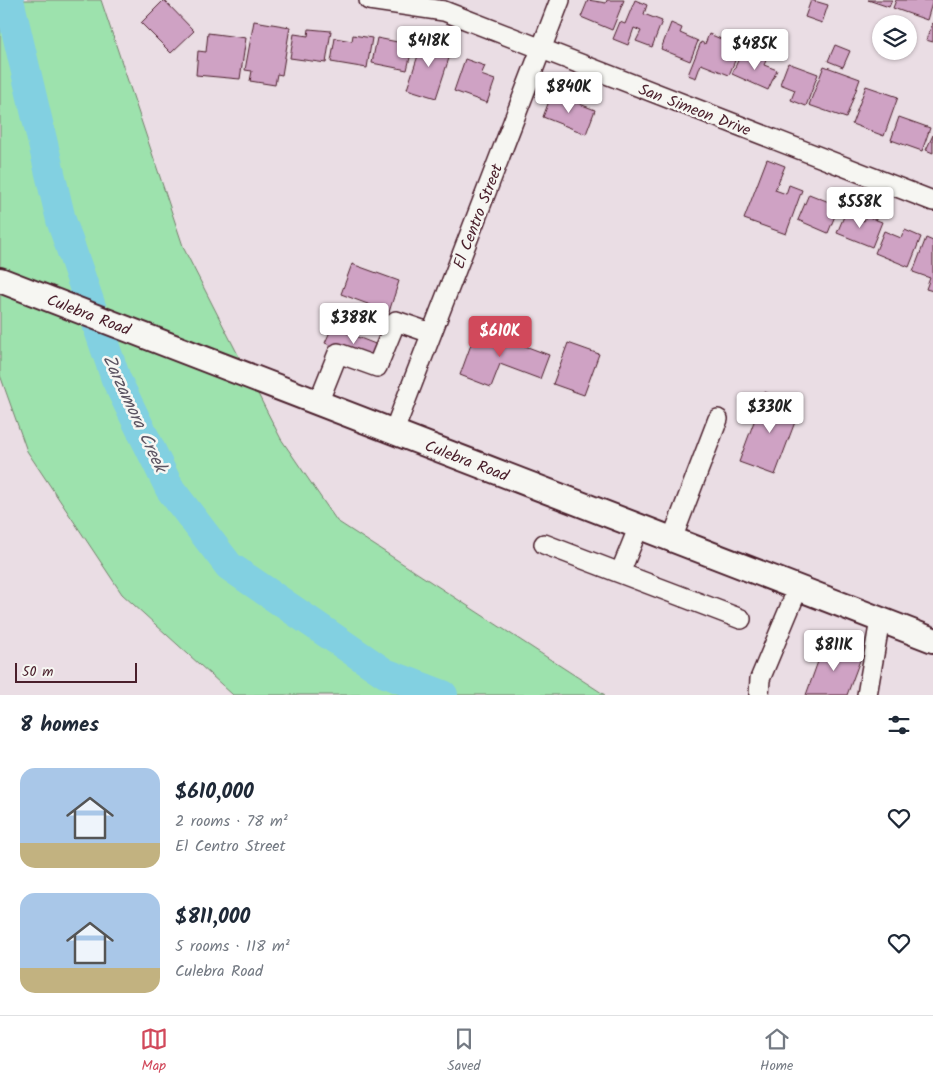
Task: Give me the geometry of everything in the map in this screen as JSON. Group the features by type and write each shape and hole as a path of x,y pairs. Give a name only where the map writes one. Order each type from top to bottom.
{"main road":[{"name":"Culebra Road","path":"0,280 933,640"}],"street":[{"name":"San Simeon Drive","path":"369,0 444,11 933,201"},
{"name":"El Centro Street","path":"394,431 560,0"},
{"path":"318,403 338,353 378,367 396,321 431,333"},
{"path":"672,539 718,419"},
{"path":"620,573 639,526"},
{"path":"544,544 741,619"},
{"path":"760,687 798,588"},
{"path":"867,695 880,620"}],"green space":[{"path":"0,0 101,0 184,249 281,439 337,521 605,695 233,695 122,594 27,451 0,375"}],"building":[{"path":"164,0 194,31 171,53 141,23"},
{"path":"588,0 606,3 607,0 624,0 612,30 581,17"},
{"path":"635,0 647,5 644,14 662,21 652,47 636,41 641,31 634,28 628,45 613,39 620,22 625,24"},
{"path":"811,0 828,5 822,23 805,17"},
{"path":"868,0 892,0 889,7"},
{"path":"896,0 933,0 927,20 893,8"},
{"path":"254,21 290,27 282,75 277,74 275,85 250,81 252,71 245,70"},
{"path":"933,22 933,42 926,40"},
{"path":"671,23 682,28 680,33 698,41 690,61 661,49"},
{"path":"309,29 331,31 326,63 290,58 294,34 308,36"},
{"path":"426,31 436,35 432,46 451,52 436,98 407,89"},
{"path":"208,33 246,38 240,79 196,75 198,51 206,52"},
{"path":"709,34 731,43 729,47 739,51 729,75 701,64 696,78 688,75 701,42 705,44"},
{"path":"353,35 372,38 367,68 331,62 335,38 352,41"},
{"path":"377,38 413,45 407,70 372,63"},
{"path":"835,45 850,51 843,67 828,61"},
{"path":"757,52 768,56 764,65 777,70 768,90 732,74 740,56 753,61"},
{"path":"465,59 485,66 481,75 495,80 487,103 454,91"},
{"path":"788,63 818,74 806,106 791,100 795,90 780,84"},
{"path":"824,66 860,79 846,118 809,105"},
{"path":"866,86 898,97 884,136 852,124"},
{"path":"552,93 595,110 586,134 543,117"},
{"path":"899,117 930,128 922,151 891,140"},
{"path":"933,135 933,153 926,150"},
{"path":"767,159 785,166 775,190 786,194 789,185 802,190 786,234 744,219"},
{"path":"809,194 839,206 828,233 798,220"},
{"path":"845,214 864,221 866,216 882,222 872,247 837,233"},
{"path":"905,230 921,237 909,267 875,253 884,231 901,238"},
{"path":"926,238 933,241 933,291 926,289 930,278 913,272"},
{"path":"352,264 399,281 389,312 341,294"},
{"path":"332,327 383,347 376,363 325,343"},
{"path":"477,328 549,355 540,379 500,364 491,387 460,375"},
{"path":"568,343 599,354 584,395 553,384"},
{"path":"765,392 801,406 775,475 739,462"},
{"path":"825,642 862,655 847,695 806,695"}],"waterway":[{"name":"Zarzamora Creek","path":"9,0 61,220 116,379 170,489 229,566 385,673 443,695"}]}
